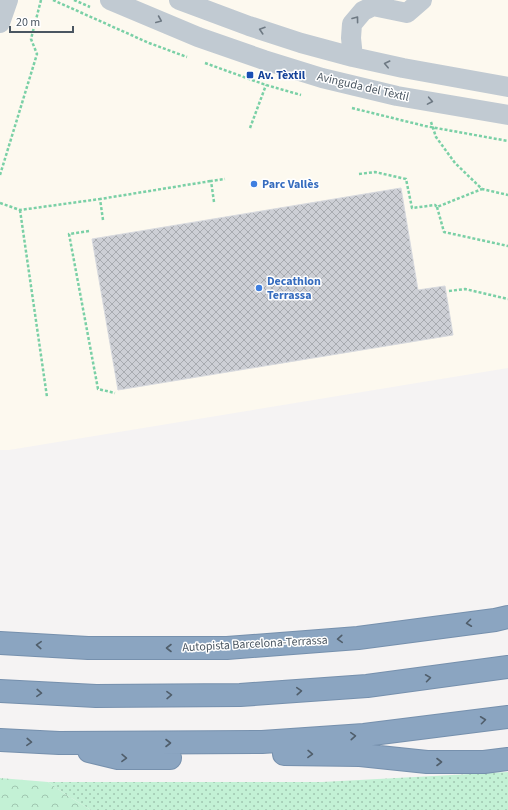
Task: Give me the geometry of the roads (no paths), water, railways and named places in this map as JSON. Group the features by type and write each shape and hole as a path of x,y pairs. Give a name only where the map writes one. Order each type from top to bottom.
{"highway":[{"name":"Autopista Barcelona-Terrassa","path":"0,643 88,648 227,648 358,638 508,617"},
{"path":"0,691 96,696 240,695 367,686 508,667"},
{"path":"0,740 59,743 262,742 364,735 508,717"},
{"path":"59,743 118,758 296,754 360,755 427,762 484,762 508,759"}],"street":[{"path":"0,23 8,0"},
{"name":"Avinguda del Tèxtil","path":"110,0 198,37 322,78 397,96 508,115"},
{"path":"179,0 263,31 353,57 403,68 508,87"},
{"path":"353,57 351,38 352,24 363,11 373,6 407,13 422,0"}],"place":[{"name":"Av. Tèxtil","path":"250,75"},
{"name":"Parc Vallès","path":"254,184"},
{"name":"Decathlon Terrassa","path":"259,288"}]}
